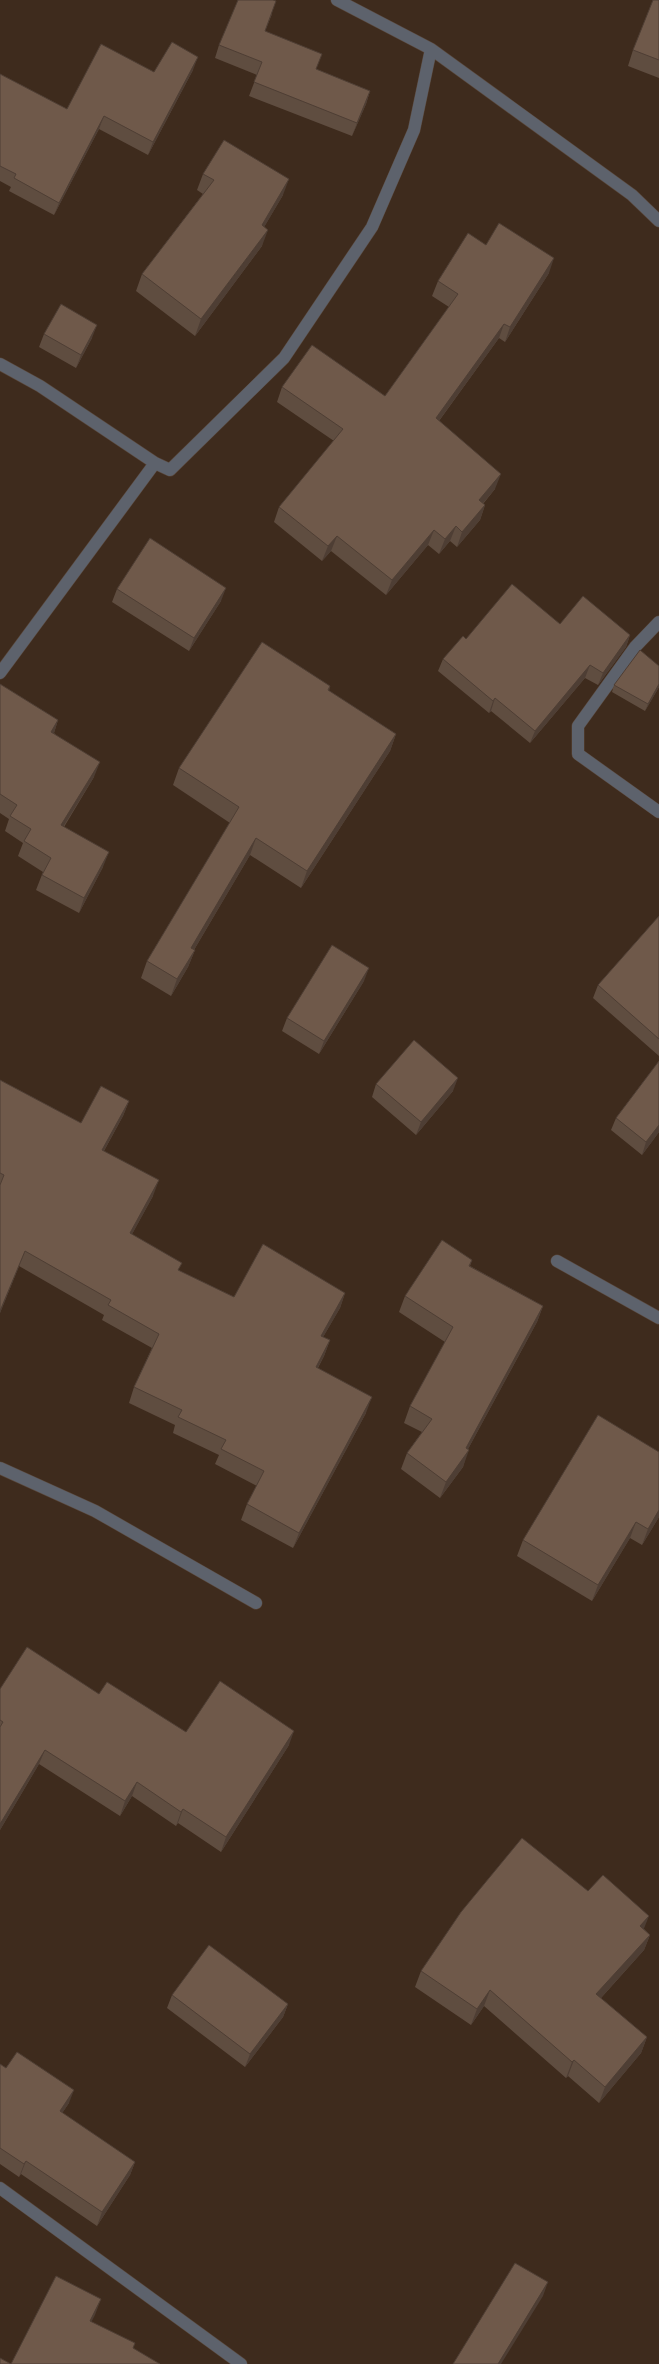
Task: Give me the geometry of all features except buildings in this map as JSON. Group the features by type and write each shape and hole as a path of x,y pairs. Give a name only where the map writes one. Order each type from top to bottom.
{"street":[{"path":"337,0 431,49 632,195 659,221"},
{"path":"0,364 40,386 155,463 170,470 284,358 372,226 414,130 431,49"},
{"path":"0,673 155,463"},
{"path":"659,622 635,647 578,726 578,754 659,812"},
{"path":"557,1261 659,1318"},
{"path":"0,1468 95,1511 256,1603"},
{"path":"0,2188 241,2364"}]}
